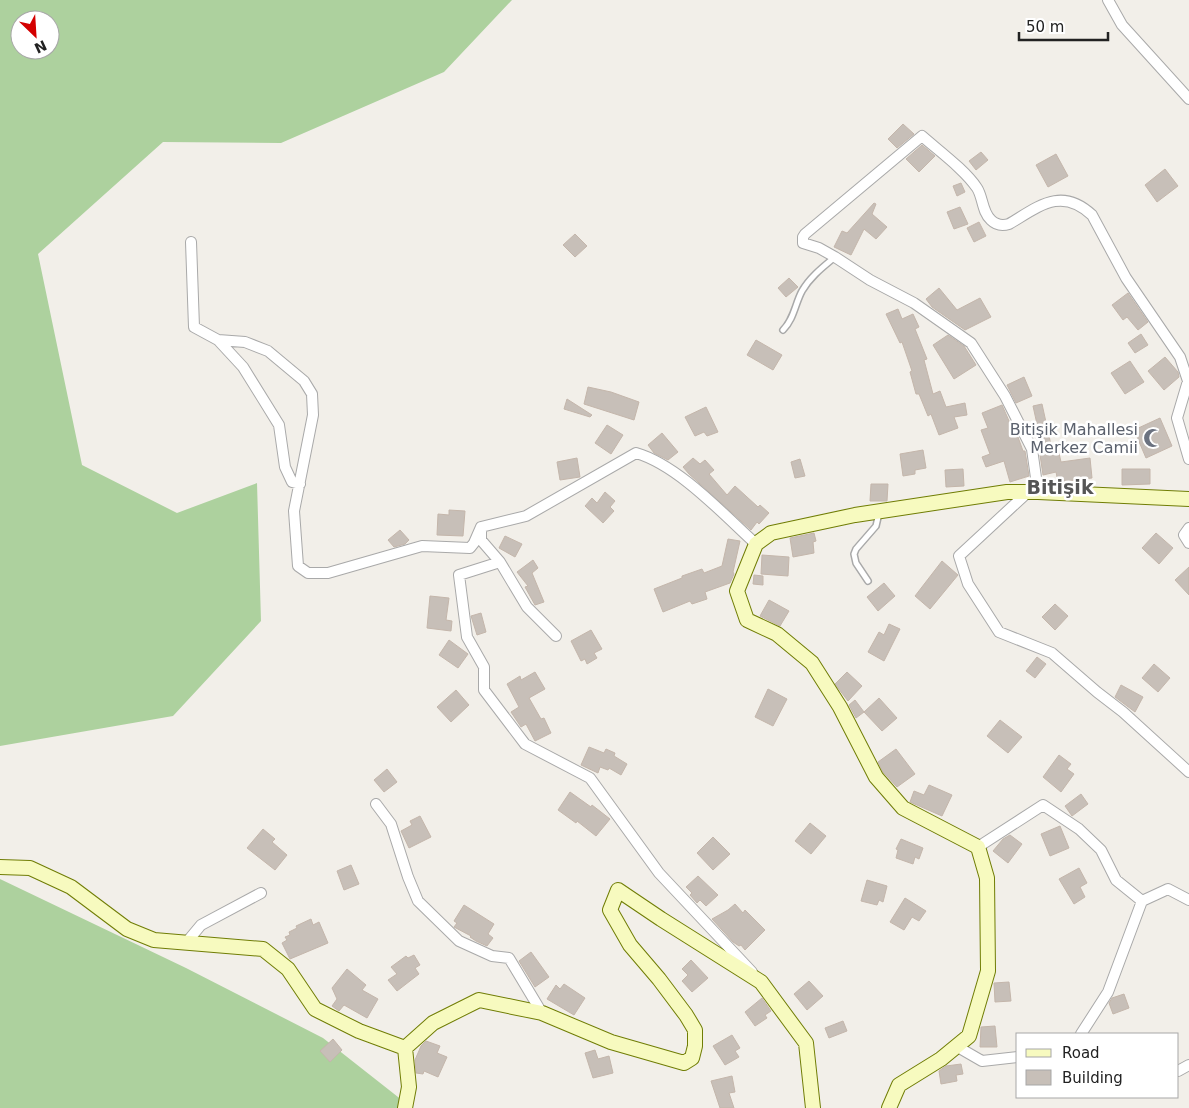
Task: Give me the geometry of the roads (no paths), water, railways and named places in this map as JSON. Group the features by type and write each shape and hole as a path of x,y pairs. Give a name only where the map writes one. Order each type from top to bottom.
{"street":[{"path":"1108,0 1122,25 1189,99"},
{"path":"1033,492 1032,449 1005,396 971,343 914,302 870,280 819,248 804,244 802,240 803,237 922,136 969,178 978,189 988,217 995,223 1009,224 1038,206 1052,201 1066,201 1080,206 1087,210 1097,221 1126,278 1180,357 1188,381 1177,418 1189,459"},
{"path":"191,242 194,327 218,340 243,367 279,425 285,467 292,482 300,484"},
{"path":"218,340 245,342 268,352 304,381 312,394 313,415 294,511 298,566 308,573 328,573 422,546 470,548 481,527"},
{"path":"481,527 526,516 636,453 647,456 684,479 756,544"},
{"path":"889,1108 899,1085 940,1059 969,1036 988,971 987,878 978,847 902,808 876,777 840,707 812,663 777,634 747,620 737,591 756,544 771,533 879,511 1007,492 1189,499"},
{"path":"1033,492 959,556 968,584 999,632 1052,653 1123,712 1189,772"},
{"path":"481,527 481,540 500,562 527,607 556,636"},
{"path":"1189,528 1184,535 1189,543"},
{"path":"500,562 459,575 467,637 484,667 484,690 525,744 590,778 659,873 761,982 806,1043 812,1108"},
{"path":"376,804 391,824 418,901 459,941 492,956 509,958 542,1013"},
{"path":"978,847 1043,805 1079,829 1096,845 1101,850 1116,880 1142,901"},
{"path":"0,866 30,868 71,887 127,929 154,940 263,949 288,969 315,1009 359,1031 405,1048"},
{"path":"1082,1033 1108,992 1142,901 1168,889 1189,900"},
{"path":"405,1048 433,1022 479,1000 542,1013 611,1042 684,1063 692,1058 695,1046 695,1030 660,979 630,945 610,910 618,890 661,920 761,982"},
{"path":"186,943 200,925 261,893"},
{"path":"956,1046 982,1061 1016,1057"},
{"path":"405,1048 409,1088 405,1108"}],"lane":[{"path":"784,330 790,324 798,298 809,280 834,257"},
{"path":"868,581 856,563 854,554 856,549 876,526 879,511"}],"place":[{"name":"Bitişik Mahallesi Merkez Camii","path":"1153,438"}],"district":[{"name":"Bitişik","path":"1060,487"}]}
